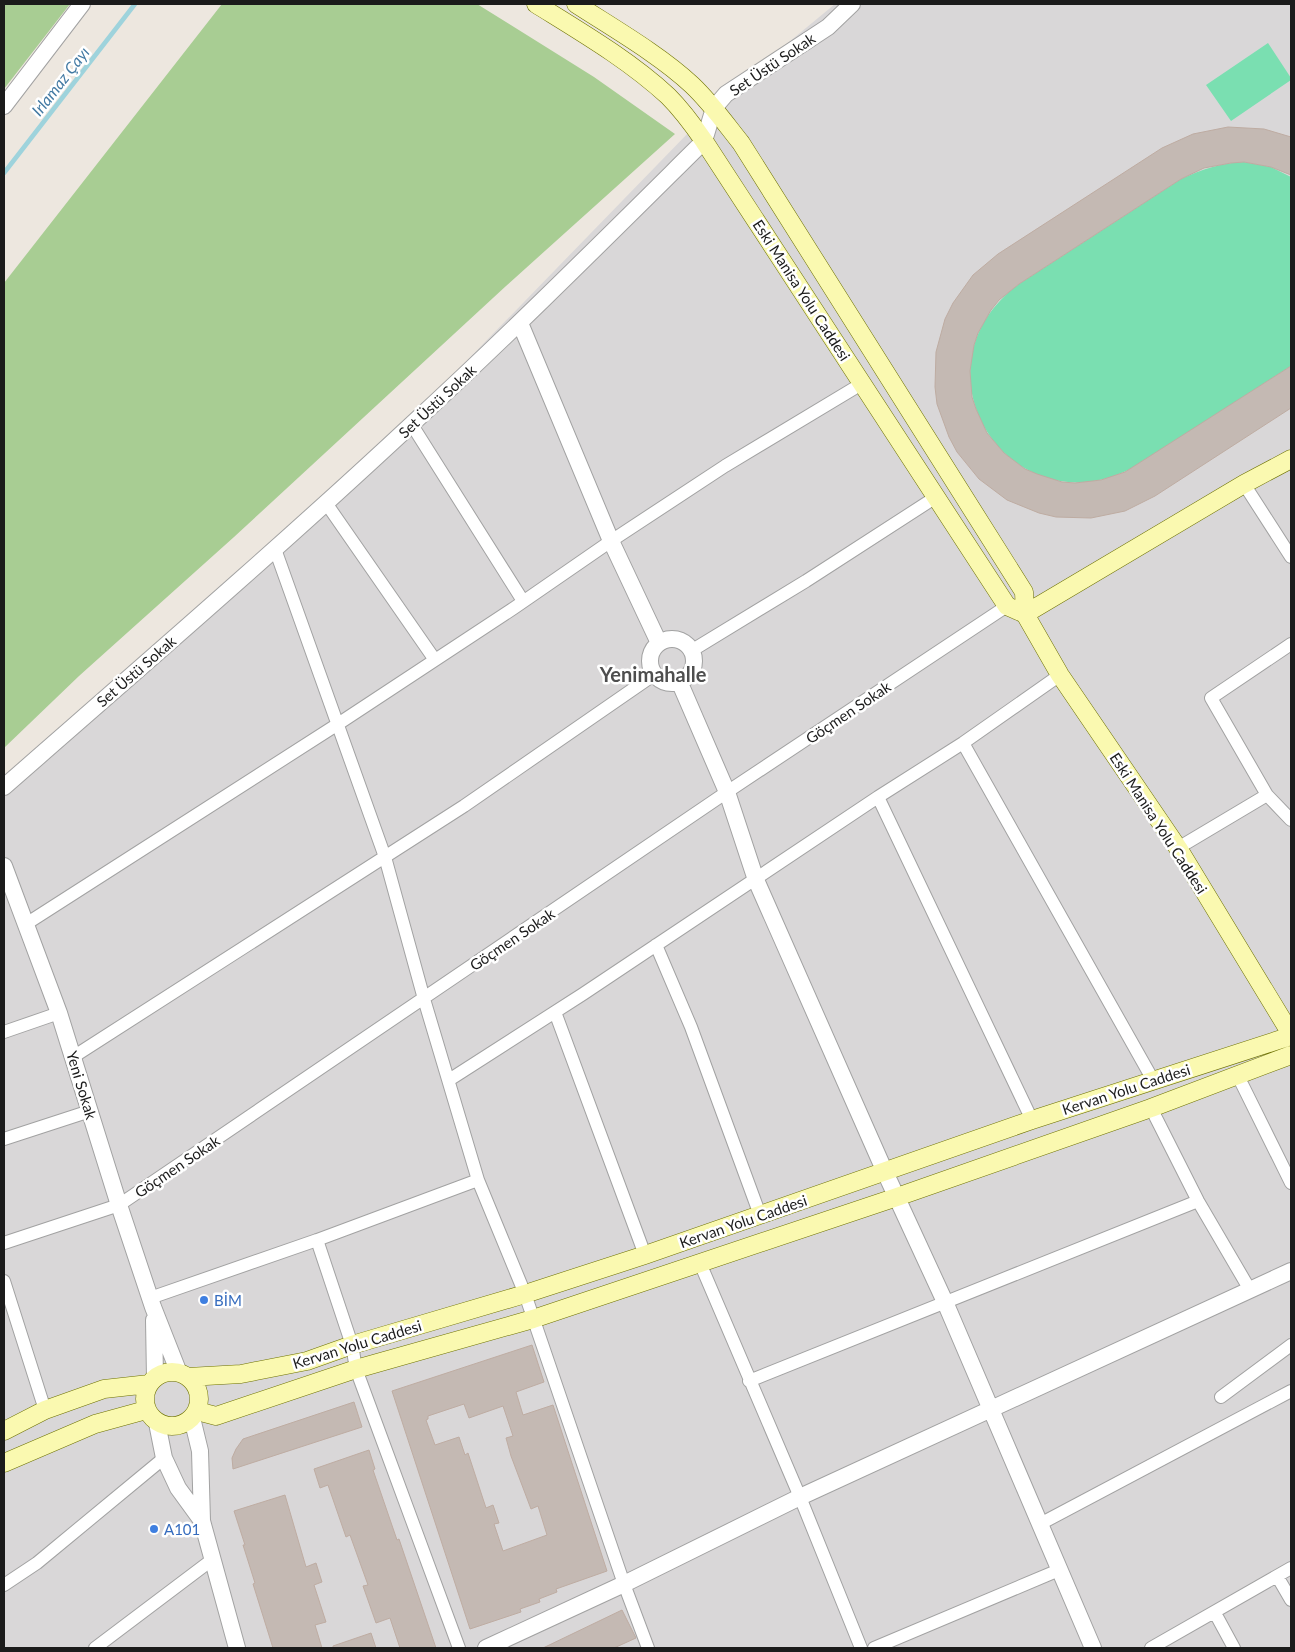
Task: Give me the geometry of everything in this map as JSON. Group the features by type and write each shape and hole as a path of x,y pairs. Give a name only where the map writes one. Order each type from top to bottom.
{"main road":[{"name":"Eski Manisa Yolu Caddesi","path":"536,4 618,57 648,79 684,113 1007,606"},
{"name":"Eski Manisa Yolu Caddesi","path":"576,4 654,56 690,84 714,108 741,143 1024,592 1025,614 1060,675 1178,848 1291,1035"},
{"path":"1007,606 1025,614 1244,484 1291,459"},
{"name":"Kervan Yolu Caddesi","path":"184,1375 241,1374 307,1361 352,1345 525,1294 645,1255 1032,1120 1291,1035"},
{"name":"Kervan Yolu Caddesi","path":"194,1415 216,1416 356,1369 533,1319 897,1197 1151,1108 1291,1055"},
{"path":"171,1372 184,1375 194,1384 198,1392 199,1402 194,1415 184,1424 175,1427 166,1426 152,1416 144,1401 145,1392 152,1381 162,1374 171,1372"},
{"path":"4,1431 45,1410 104,1389 152,1381"},
{"path":"4,1464 95,1424 152,1416"}],"street":[{"path":"4,106 82,4"},
{"name":"Set Üstü Sokak","path":"4,787 275,549 412,425 520,323 704,141 714,108 726,94 828,27 852,4"},
{"path":"520,323 611,541 659,643"},
{"path":"26,924 338,724 725,466 863,384"},
{"path":"412,425 523,601"},
{"path":"1244,484 1291,557"},
{"path":"691,651 806,581 936,497"},
{"path":"326,502 434,660"},
{"path":"275,549 385,857 424,998 478,1180 525,1294 624,1584 648,1648"},
{"name":"Göçmen Sokak","path":"4,1242 119,1205 728,792 1007,606"},
{"path":"668,639 686,644 691,651 693,666 690,672 679,681 666,682 655,674 650,664 652,652 659,643 668,639"},
{"path":"1291,644 1211,698 1267,795 1291,820"},
{"path":"73,1057 464,806 655,674"},
{"path":"449,1080 963,743 1060,675"},
{"path":"679,681 728,792 756,880 885,1172 945,1302 1093,1648"},
{"path":"963,743 1153,1080"},
{"path":"1178,848 1267,795"},
{"path":"878,797 1032,1120"},
{"name":"Yeni Sokak","path":"4,866 59,1013 119,1205 152,1302 184,1375"},
{"path":"656,945 691,1027 760,1215"},
{"path":"554,1012 645,1255"},
{"path":"4,1032 59,1013"},
{"path":"1238,1076 1291,1182"},
{"path":"1151,1108 1198,1201 1250,1290"},
{"path":"4,1139 90,1111"},
{"path":"152,1381 152,1302 478,1180"},
{"path":"750,1381 1198,1201"},
{"path":"317,1240 352,1345 356,1369 459,1648"},
{"path":"700,1263 800,1497 861,1648"},
{"path":"486,1648 624,1584 800,1497 1291,1271"},
{"path":"4,1281 45,1410"},
{"path":"1221,1397 1291,1345"},
{"path":"1040,1524 1291,1391"},
{"path":"194,1415 200,1452 202,1521 237,1648"},
{"path":"152,1416 164,1458 178,1488 202,1521"},
{"path":"4,1585 37,1563 164,1458"},
{"path":"95,1648 213,1559"},
{"path":"1151,1648 1291,1568"},
{"path":"874,1648 1059,1570"},
{"path":"1277,1576 1291,1600"},
{"path":"1215,1612 1234,1648"}],"shaded area":[{"path":"835,4 1291,4 1291,1648 4,1648 4,797 125,680 351,480 726,94"}],"green space":[{"path":"5,4 70,4 4,89 4,6"},
{"path":"222,4 477,4 594,77 675,134 79,676 4,748 4,283"},
{"path":"1268,43 1291,80 1231,121 1206,85"},
{"path":"1244,162 1271,167 1291,177 1291,366 1136,466 1091,481 1049,479 1014,461 988,433 973,397 971,358 986,319 1019,284 1181,179 1212,167"}],"building":[{"path":"1228,127 1264,129 1291,137 1291,175 1271,167 1244,162 1204,168 1181,179 1019,284 999,300 978,333 970,371 972,397 987,433 1004,453 1025,469 1062,482 1075,483 1101,480 1125,472 1291,366 1291,408 1155,496 1125,511 1091,518 1056,517 1039,513 1007,500 979,479 957,452 949,437 937,404 935,387 936,352 945,319 953,303 973,275 998,254 1162,148 1193,134"},
{"path":"532,1345 544,1382 516,1392 523,1415 553,1405 607,1571 556,1589 557,1592 539,1599 540,1602 520,1609 521,1612 470,1629 392,1391","holes":["464,1404 469,1418 503,1406 513,1436 506,1438 511,1456 531,1509 538,1506 547,1535 503,1551 494,1524 499,1523 493,1505 486,1508 468,1453 465,1455 459,1437 435,1445 426,1420 428,1416"]},
{"path":"354,1402 362,1427 233,1469 232,1458 243,1439"},
{"path":"369,1450 375,1469 373,1470 436,1648 400,1648 390,1618 376,1623 363,1586 368,1585 350,1535 346,1537 328,1485 320,1488 314,1469"},
{"path":"285,1495 306,1567 316,1563 322,1582 314,1585 326,1622 315,1625 322,1648 273,1648 253,1584 255,1583 234,1511"},
{"path":"622,1610 636,1638 614,1648 543,1648"},
{"path":"371,1633 376,1648 333,1648 333,1646"}],"waterway":[{"name":"Irlamaz Çayı","path":"4,173 135,4"}],"place":[{"name":"BİM","path":"204,1300"},
{"name":"A101","path":"154,1529"}],"district":[{"name":"Yenimahalle","path":"653,674"}]}
